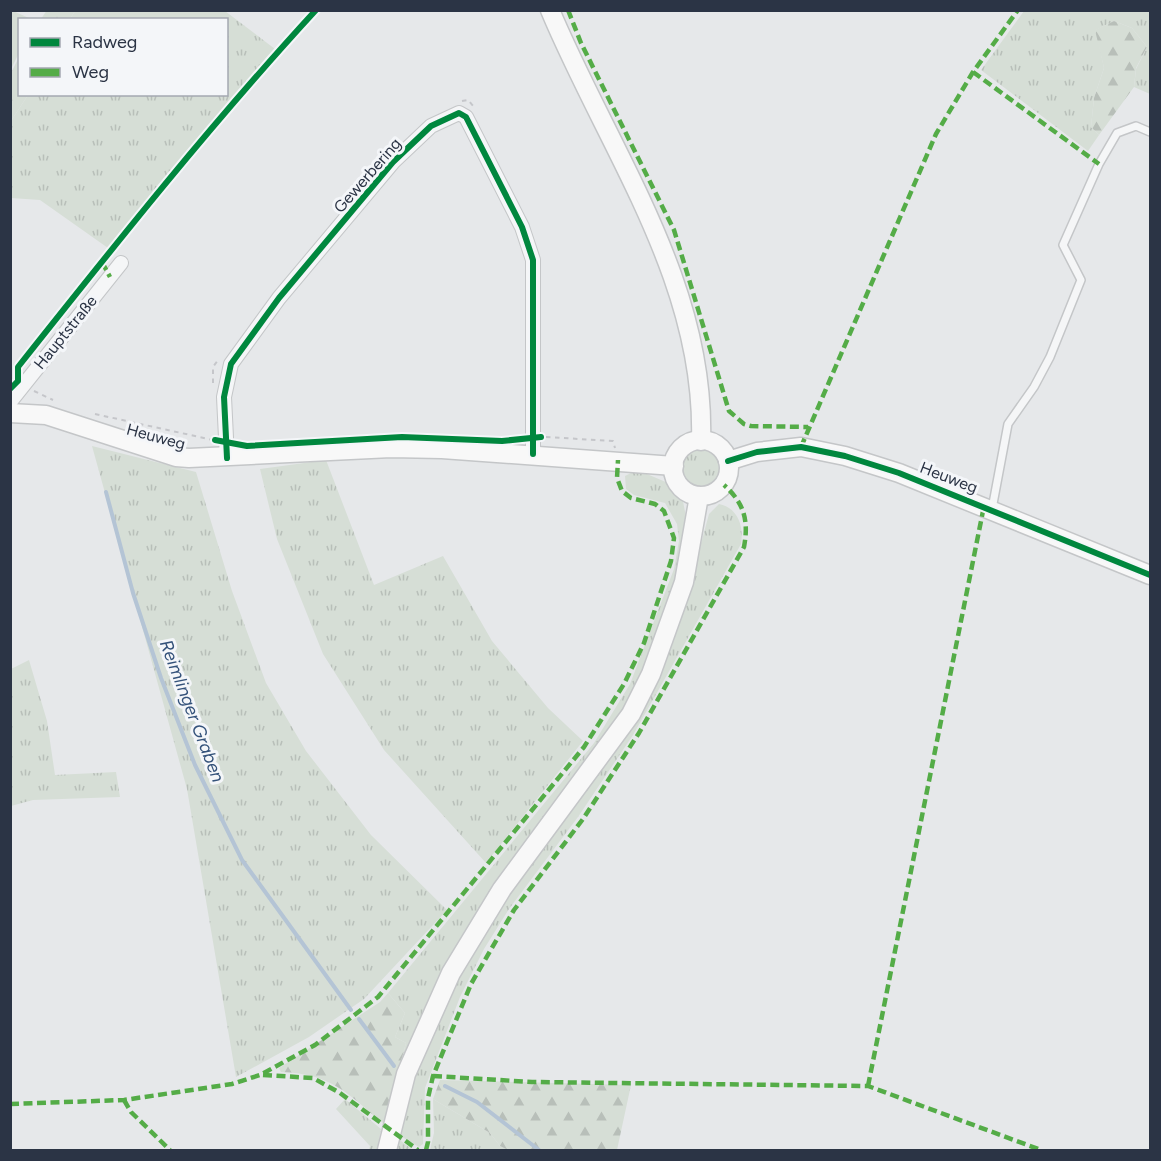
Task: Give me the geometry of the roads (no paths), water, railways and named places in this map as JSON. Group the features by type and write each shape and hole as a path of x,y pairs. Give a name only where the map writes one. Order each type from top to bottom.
{"main road":[{"path":"550,10 570,58 660,240 690,335 702,414 701,441"},
{"name":"Heuweg","path":"10,413 45,415 176,457 227,458 392,448 533,454 674,466"},
{"path":"701,441 718,446 728,461 728,478 724,485 713,494 699,496 691,494 677,483 674,466 680,451 693,442 701,441"},
{"name":"Heuweg","path":"728,461 757,452 801,447 845,456 899,473 992,509 1150,575"},
{"path":"387,1150 406,1074 451,973 501,889 631,714 651,674 684,582 699,496"}],"street":[{"name":"Gewerbering","path":"227,458 224,397 231,364 279,298 393,162 430,126 459,113 466,117 522,227 533,260 533,454"},
{"name":"Hauptstraße","path":"10,402 121,263"}],"lane":[{"path":"992,509 1008,424 1034,387 1050,357 1081,280 1063,245 1099,164 1117,133 1136,126 1150,132"}],"waterway":[{"name":"Reimlinger Graben","path":"106,492 133,593 161,678 195,765 242,860 351,1010"},
{"name":"Reimlinger Graben","path":"359,1019 394,1066"},
{"name":"Reimlinger Graben","path":"445,1086 477,1102 539,1150"}]}
